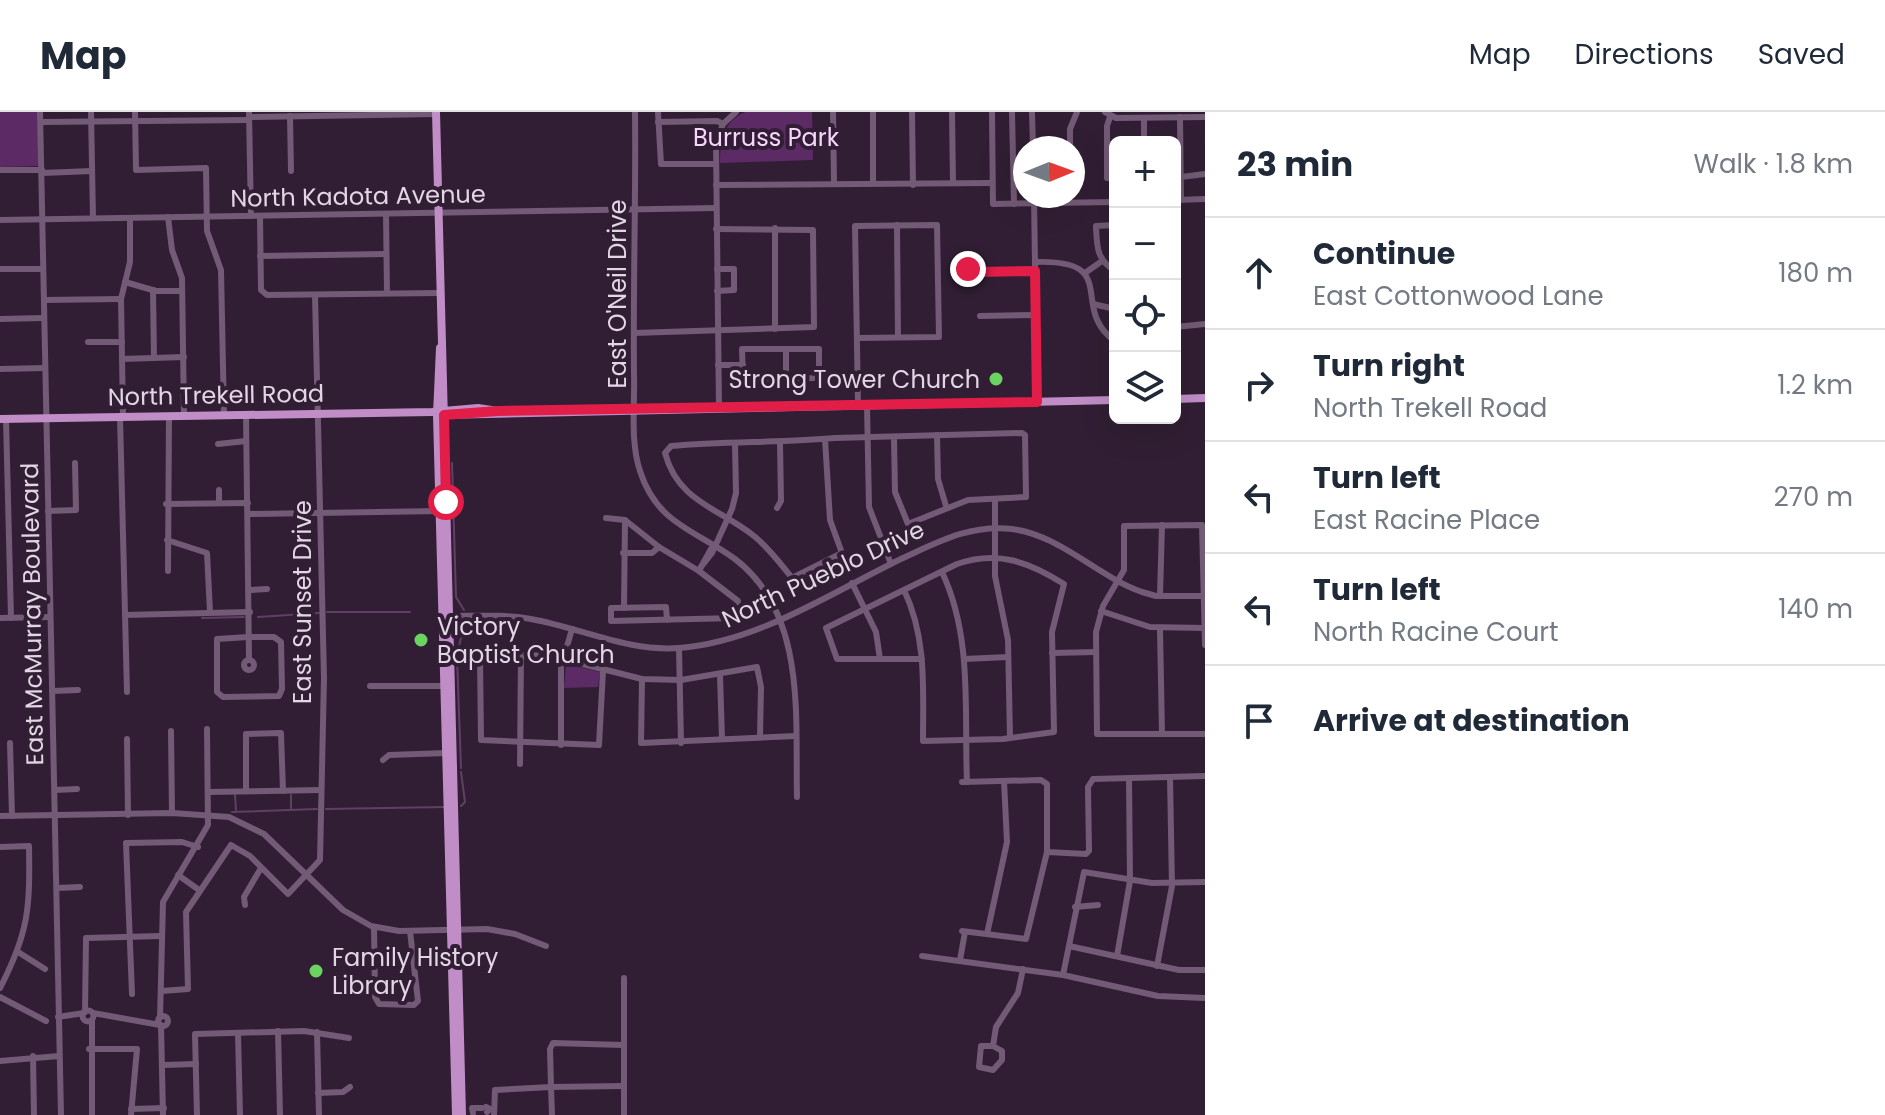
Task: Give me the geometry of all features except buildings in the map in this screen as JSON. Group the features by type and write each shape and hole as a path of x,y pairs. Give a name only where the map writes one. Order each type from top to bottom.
{"main road":[{"path":"436,113 439,412 455,930"},
{"path":"1181,399 1205,398"},
{"name":"North Trekell Road","path":"3,419 1109,400"},
{"path":"443,485 440,511 446,616 447,753 463,1113"}],"street":[{"name":"East McMurray Boulevard","path":"40,112 61,1115"},
{"path":"91,112 93,218"},
{"path":"135,112 136,170 206,168 207,231 221,270 224,415"},
{"name":"East O'Neil Drive","path":"635,112 636,209 632,266 636,453 640,470 654,499 681,528 754,577 778,619 792,653 797,797"},
{"path":"658,112 659,160 666,165 716,164"},
{"path":"719,408 716,140 723,124 736,112"},
{"path":"833,112 834,182"},
{"path":"873,112 873,183"},
{"path":"912,112 913,185"},
{"path":"952,112 953,183"},
{"path":"992,112 993,204 1013,204"},
{"path":"1012,112 1013,158"},
{"path":"1032,112 1033,136"},
{"path":"1070,136 1077,112"},
{"path":"41,122 436,113"},
{"path":"1109,178 1108,114 1144,118 1205,117"},
{"path":"249,116 261,290 267,295 439,293"},
{"path":"290,116 291,171"},
{"path":"1180,117 1180,136"},
{"path":"1144,118 1144,136"},
{"path":"658,122 717,121 723,124"},
{"path":"0,170 92,171"},
{"path":"1181,177 1205,174"},
{"path":"716,185 992,183"},
{"path":"1181,200 1205,199"},
{"path":"1085,200 1109,202"},
{"name":"North Kadota Avenue","path":"0,220 716,208"},
{"path":"1034,208 1037,402"},
{"path":"386,214 387,293"},
{"path":"168,217 182,291 184,415"},
{"path":"127,692 121,299 130,262 130,218"},
{"path":"897,225 898,337"},
{"path":"857,338 939,337 937,225 855,226 857,338 867,438 869,507 891,564"},
{"path":"1109,225 1096,226 1097,251 1109,266"},
{"path":"634,333 810,329 816,323 815,236 808,227 716,229"},
{"path":"775,228 775,329"},
{"path":"260,256 386,254"},
{"path":"1085,273 1102,261"},
{"path":"1035,262 1064,262 1085,273 1092,287 1099,326 1109,334"},
{"path":"170,267 178,264"},
{"path":"0,269 43,269"},
{"path":"717,269 734,269 734,290 717,291"},
{"path":"976,272 1035,271"},
{"path":"125,282 153,290 182,291"},
{"path":"153,290 154,358"},
{"name":"East Sunset Drive","path":"261,868 288,894 308,876 321,856 324,678 315,295"},
{"path":"44,300 121,299"},
{"path":"1093,304 1109,308"},
{"path":"980,316 1036,315"},
{"path":"0,319 44,318"},
{"path":"1181,326 1205,324"},
{"path":"88,342 122,342"},
{"path":"742,349 819,349 819,378 743,379 743,365 742,349"},
{"path":"786,349 786,378"},
{"path":"122,359 184,357"},
{"path":"718,365 743,365"},
{"path":"0,369 45,368"},
{"path":"246,415 249,660"},
{"path":"168,571 166,504 171,476 169,416"},
{"path":"3,419 11,618"},
{"path":"937,435 938,479 946,506"},
{"path":"825,439 830,520 842,553 792,578 762,544 688,495 677,481 666,448 825,439 1025,435 1026,497 946,506 908,524 895,492 894,438"},
{"path":"218,444 246,441"},
{"path":"777,508 781,501 780,443"},
{"path":"700,569 727,519 736,493 735,444"},
{"path":"48,511 76,510 75,463"},
{"path":"219,490 219,503"},
{"path":"995,499 994,558 1008,657 1010,738"},
{"path":"166,504 248,503"},
{"path":"248,514 440,511"},
{"path":"606,518 625,520 659,547 700,569 738,601 735,618 667,620 611,621 611,608 666,607 667,620"},
{"path":"624,608 625,520"},
{"path":"1160,596 1162,525"},
{"path":"1205,645 1202,525 1124,526 1124,564 1101,611 1096,652 1097,734 1205,734"},
{"name":"North Pueblo Drive","path":"446,616 511,616 632,645 679,648 734,638 950,536 995,529 1011,529 1047,540 1117,581 1160,596 1204,596"},
{"path":"167,540 207,553 210,612"},
{"path":"623,553 652,553 659,547"},
{"path":"904,590 918,621 922,659 923,741 965,740 1054,732 1053,618 1064,584 1033,564 976,558 942,572 904,590 826,628 837,659 922,659"},
{"path":"942,572 960,617 964,659 964,782 1041,780 1047,784 1047,852 1026,939 963,932 960,960"},
{"path":"852,583 876,632 880,659"},
{"path":"250,590 267,589"},
{"path":"1101,611 1160,629 1204,628"},
{"path":"125,615 250,612"},
{"path":"0,618 50,617"},
{"path":"561,745 563,660 572,629"},
{"path":"1160,629 1162,734"},
{"path":"248,637 274,637 281,642 282,689 279,696 223,697 217,692 217,639 248,637"},
{"path":"679,648 681,743"},
{"path":"1052,653 1096,652"},
{"path":"603,671 599,745 481,740 480,657 521,654 547,655 642,679 681,680 759,668 760,737"},
{"path":"520,764 521,654"},
{"path":"964,659 1008,657"},
{"path":"720,675 722,739"},
{"path":"642,679 641,743 796,736"},
{"path":"370,686 445,686"},
{"path":"52,691 78,690"},
{"path":"89,1049 137,1049 131,1112 163,1112 163,902 198,847 208,825 207,729"},
{"path":"171,731 172,813"},
{"path":"246,791 246,734 281,733 283,791"},
{"path":"127,739 128,815"},
{"path":"10,743 12,816"},
{"path":"383,760 389,755 447,753"},
{"path":"1047,852 1086,854 1089,851 1089,781 1205,776"},
{"path":"1157,966 1172,883 1170,777"},
{"path":"1117,956 1130,879 1129,778"},
{"path":"987,934 1007,842 1004,781"},
{"path":"55,790 77,789"},
{"path":"208,792 321,790"},
{"path":"0,816 208,814 247,823 264,834 343,910 374,927 515,934 546,946"},
{"path":"132,994 126,843 182,842 198,847"},
{"path":"162,991 186,991 186,912 231,845 261,868 244,897 245,905"},
{"path":"0,847 29,846 30,904 18,952 3,974 0,988"},
{"path":"1063,975 1084,872 1172,883 1205,882"},
{"path":"178,875 199,890"},
{"path":"57,888 80,887"},
{"path":"1075,907 1098,905"},
{"path":"374,927 375,997 379,1004 414,1005 418,1001 410,931"},
{"path":"92,1115 86,938 161,936"},
{"path":"1069,946 1157,966 1205,970"},
{"path":"18,952 45,969"},
{"path":"922,956 1063,975 1158,996 1205,998"},
{"path":"993,1046 996,1027 1018,993 1023,969"},
{"path":"624,978 624,1115"},
{"path":"0,997 46,1021"},
{"path":"58,1017 162,1021"},
{"path":"278,1031 280,1115"},
{"path":"317,1032 319,1115"},
{"path":"197,1115 195,1034 317,1032 349,1038"},
{"path":"238,1033 240,1115"},
{"path":"552,1115 550,1049 553,1043 623,1045"},
{"path":"981,1046 993,1046 1002,1051 998,1067 993,1070 979,1067 981,1046"},
{"path":"33,1056 34,1115"},
{"path":"0,1061 59,1056"},
{"path":"164,1065 196,1064"},
{"path":"463,1113 486,1110 497,1089 623,1086"},
{"path":"318,1093 343,1092 350,1087"}],"green space":[{"path":"0,112 38,112 38,166 0,167"},
{"name":"Burruss Park","path":"745,112 812,112 813,160 720,163 727,126"},
{"path":"566,664 600,672 598,687 564,688"}],"waterway":[{"path":"452,463 456,597 464,610"},
{"path":"327,612 410,612"},
{"path":"258,617 319,613"},
{"path":"202,618 244,617"},
{"path":"461,768 457,657 464,622"},
{"path":"461,772 465,802 461,806"},
{"path":"235,795 236,810"},
{"path":"291,795 291,809"},
{"path":"326,809 445,807"},
{"path":"232,812 317,809"}],"place":[{"name":"Strong Tower Church","path":"996,379"},
{"name":"Victory Baptist Church","path":"421,640"},
{"name":"Family History Library","path":"316,971"}],"route":[{"path":"446,502 444,415 491,414 498,411 1037,402 1035,271 976,272 973,268 968,269"}]}
